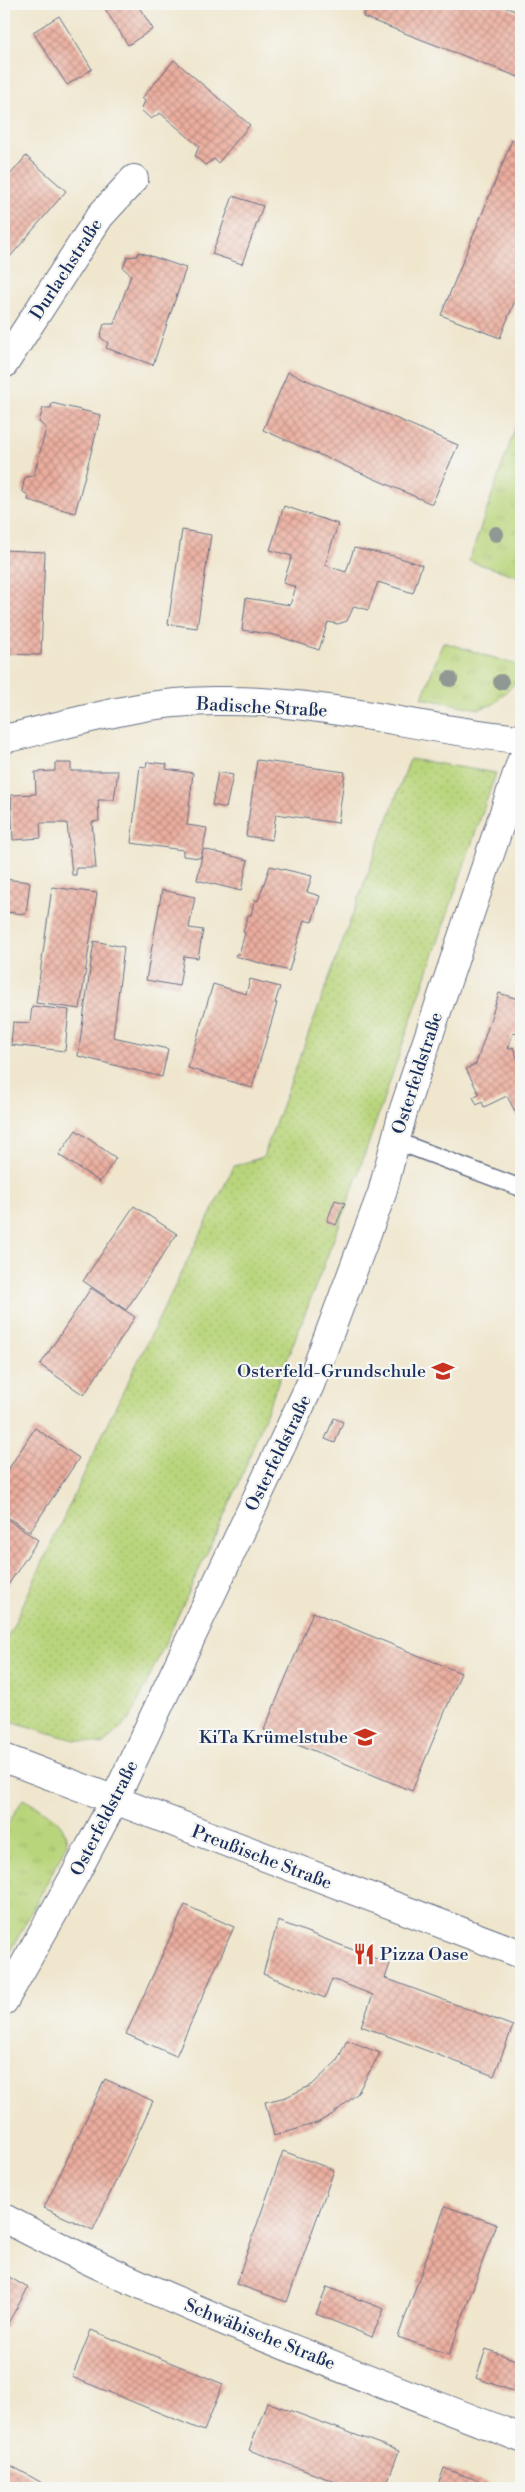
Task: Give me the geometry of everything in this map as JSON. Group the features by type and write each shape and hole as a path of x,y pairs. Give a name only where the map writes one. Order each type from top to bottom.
{"street":[{"name":"Durlachstraße","path":"4,364 100,216 134,179"},
{"name":"Badische Straße","path":"4,739 134,708 216,701 295,705 406,721 474,736 521,739"},
{"name":"Osterfeldstraße","path":"4,2001 76,1874 114,1801 310,1385 382,1193 414,1078 521,762"},
{"name":"Preußische Straße","path":"4,1758 521,1954"},
{"name":"Schwäbische Straße","path":"4,2218 69,2252 241,2329 521,2438"}],"lane":[{"path":"396,1142 521,1188"}],"green space":[{"path":"519,417 521,418 521,577 469,561"},
{"path":"443,642 517,665 521,653 521,670 515,683 494,704 479,709 422,698"},
{"path":"410,759 496,773 349,1200 238,1486 130,1719 103,1744 70,1739 4,1719 4,1645 112,1414 234,1166 263,1157"},
{"path":"23,1799 52,1816 58,1822 66,1835 67,1844 4,1964 4,1831"}],"building":[{"path":"102,4 137,4 153,29 128,45"},
{"path":"368,4 496,4 521,13 521,78 363,17"},
{"path":"59,16 92,69 67,85 33,32"},
{"path":"174,60 250,125 218,163 214,159 205,165 195,156 199,146 160,113 151,119 141,110 145,101 142,98"},
{"path":"512,140 521,144 521,285 500,338 441,315"},
{"path":"26,156 66,191 4,264 4,182"},
{"path":"233,196 263,206 242,264 212,254"},
{"path":"139,252 186,268 153,365 106,348 108,343 100,337 104,324 114,324 131,275 123,268 127,257 137,256"},
{"path":"288,372 458,445 432,504 263,430"},
{"path":"52,403 101,415 75,513 28,500 29,496 22,491 25,477 34,476 46,428 39,422 43,408 51,408"},
{"path":"284,506 338,524 325,565 346,572 354,548 394,556 422,565 413,593 378,582 368,610 354,606 347,621 338,624 328,622 319,650 275,635 242,630 246,598 290,605 296,587 283,583 292,556 270,550"},
{"path":"182,530 211,535 197,628 168,624"},
{"path":"4,550 45,552 41,655 4,654"},
{"path":"257,760 345,772 338,823 276,814 272,840 246,836"},
{"path":"147,762 167,764 166,769 193,773 187,825 207,828 203,849 248,860 241,891 197,880 203,850 200,858 183,856 183,850 131,843 140,766 146,767"},
{"path":"55,763 71,763 71,771 118,771 114,800 98,800 99,821 92,822 96,868 76,868 76,875 72,875 67,823 40,823 41,838 13,840 11,795 36,794 35,772 55,771"},
{"path":"218,772 233,775 226,808 212,805"},
{"path":"270,866 312,876 307,892 320,896 312,922 304,920 289,971 235,956 239,954 248,915 251,915 253,899 258,901"},
{"path":"4,879 30,882 26,914 4,912"},
{"path":"52,887 97,893 80,1009 36,1003"},
{"path":"162,890 195,897 189,928 203,930 198,958 184,956 179,986 146,980"},
{"path":"94,941 124,947 113,1037 168,1049 162,1077 78,1056"},
{"path":"250,979 280,987 252,1088 188,1068 213,984 246,994"},
{"path":"499,993 521,1000 521,1035 513,1033 508,1049 513,1047 521,1068 520,1130 517,1123 520,1121 507,1096 484,1107 482,1102 477,1105 473,1097 479,1094 466,1069 476,1064"},
{"path":"32,1006 69,1010 65,1051 11,1045 13,1022 30,1023"},
{"path":"76,1130 116,1158 100,1182 59,1155"},
{"path":"335,1200 345,1203 336,1225 327,1221"},
{"path":"134,1206 177,1234 126,1310 83,1281"},
{"path":"91,1288 135,1317 84,1395 40,1365"},
{"path":"334,1418 343,1422 335,1443 325,1439"},
{"path":"35,1428 79,1458 30,1532 4,1515 4,1476"},
{"path":"4,1517 38,1540 4,1591"},
{"path":"313,1612 461,1673 412,1791 264,1730"},
{"path":"185,1905 234,1927 176,2056 126,2034"},
{"path":"278,1921 390,1964 385,1978 513,2026 494,2076 361,2026 373,1995 332,1979 325,1998 263,1974"},
{"path":"347,2040 380,2053 357,2094 333,2114 317,2123 274,2136 265,2102 286,2097 312,2085 337,2061"},
{"path":"105,2079 153,2101 93,2230 44,2208"},
{"path":"283,2151 334,2170 287,2302 236,2284"},
{"path":"445,2206 496,2224 449,2355 398,2337"},
{"path":"4,2274 28,2288 4,2330"},
{"path":"327,2287 384,2309 372,2337 316,2314"},
{"path":"91,2330 223,2384 204,2431 72,2377"},
{"path":"486,2349 521,2362 521,2394 476,2378"},
{"path":"267,2402 399,2451 385,2488 352,2488 249,2450"},
{"path":"4,2462 19,2470 51,2488 4,2488"},
{"path":"444,2468 498,2488 437,2488"}],"place":[{"name":"Osterfeld-Grundschule","path":"443,1371"},
{"name":"KiTa Krümelstube","path":"365,1737"},
{"name":"Pizza Oase","path":"364,1954"}]}
